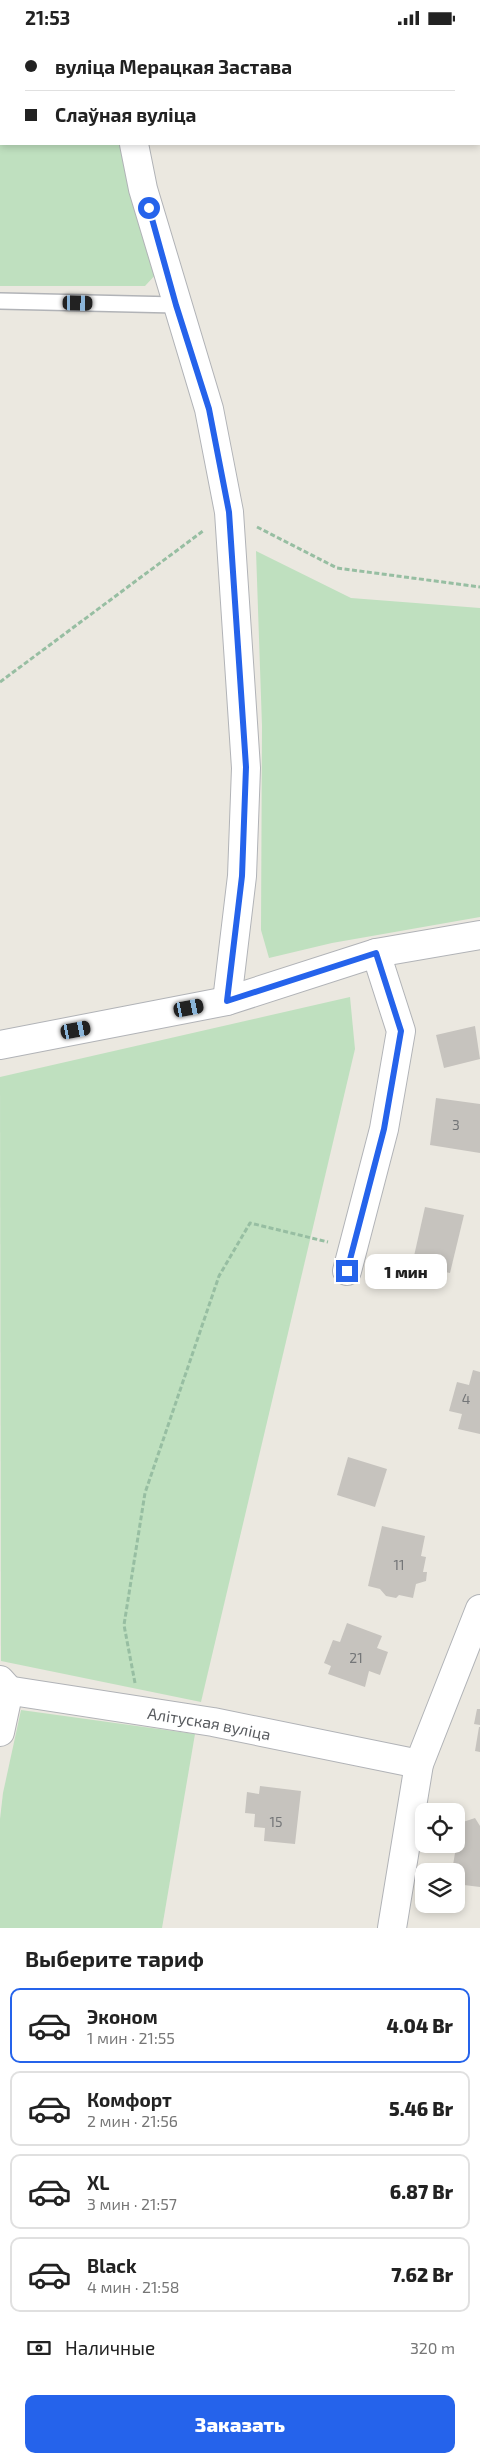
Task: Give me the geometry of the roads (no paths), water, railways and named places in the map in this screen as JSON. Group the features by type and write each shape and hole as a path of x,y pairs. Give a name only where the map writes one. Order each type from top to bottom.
{"street":[{"path":"134,145 143,189 176,305 209,409 229,512 246,767 242,876 227,1001"},
{"path":"0,1045 227,1001 376,953 480,935"},
{"path":"350,1260 384,1129 401,1031 376,953"},
{"path":"392,1928 419,1764 480,1609"},
{"path":"0,1732 3,1686"},
{"name":"Алітуская вуліца","path":"3,1686 213,1722 419,1764"}],"lane":[{"path":"0,301 176,305"}]}
